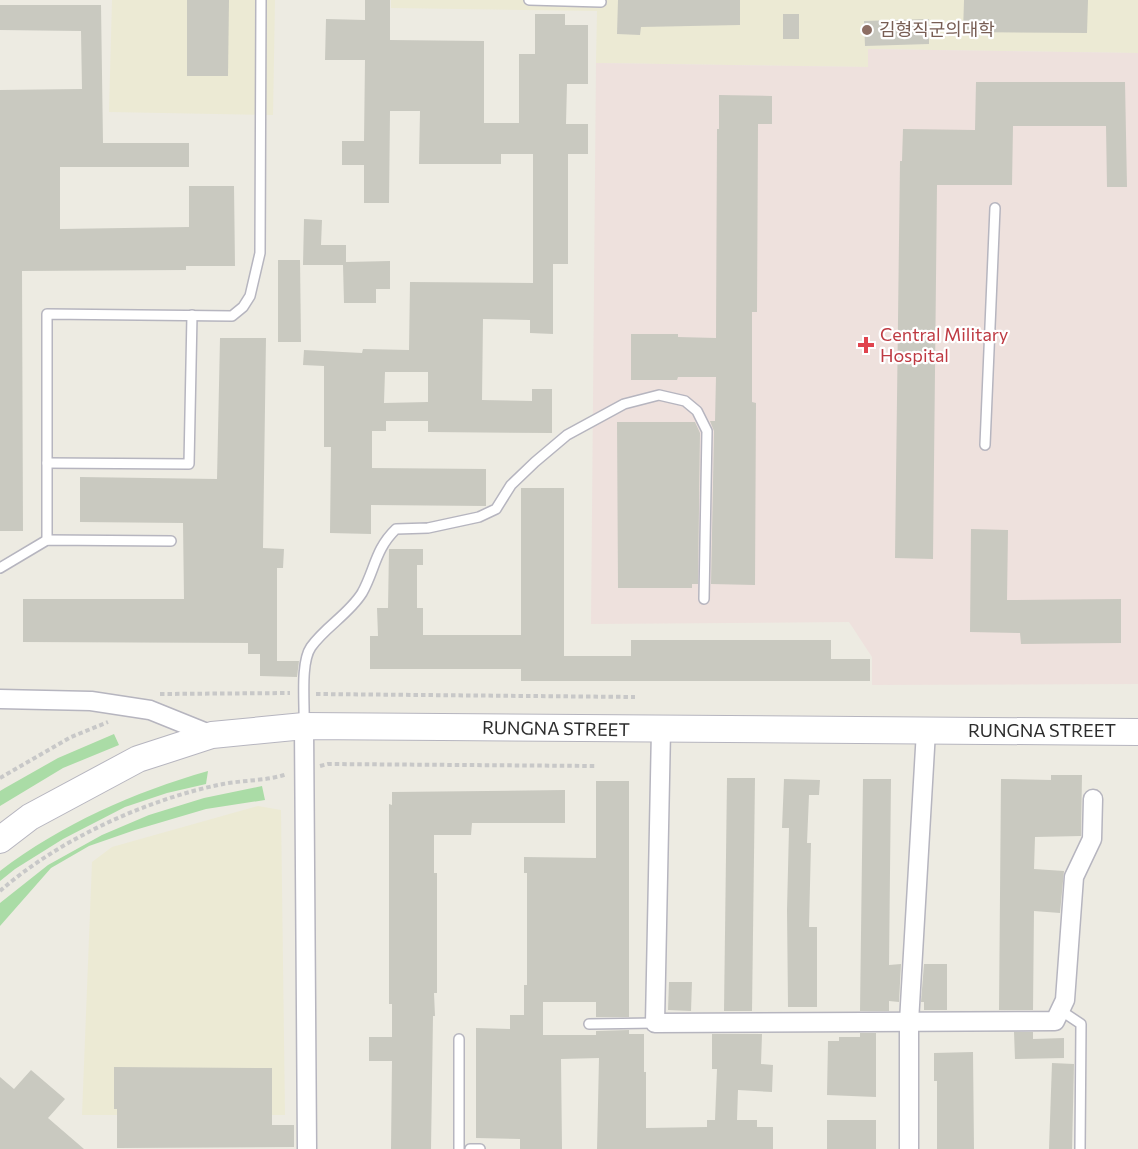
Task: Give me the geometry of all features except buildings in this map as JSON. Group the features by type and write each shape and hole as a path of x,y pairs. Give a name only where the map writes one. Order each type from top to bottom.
{"main road":[{"name":"RUNGNA STREET","path":"0,840 30,817 138,759 212,735 304,726 1138,732"}],"street":[{"path":"0,699 91,701 150,710 212,735"},
{"path":"304,726 307,1149"},
{"path":"661,730 655,1023 1055,1021 1065,1000 1074,877 1092,839 1093,799"},
{"path":"909,1149 909,1022 926,731"}],"lane":[{"path":"46,540 47,314 232,316 243,307 250,296 260,253 261,0"},
{"path":"529,0 601,2"},
{"path":"985,445 995,208"},
{"path":"47,463 189,464 192,315"},
{"path":"304,726 304,669 310,648 361,594 386,538 396,529 428,528 478,517 496,509 511,485 567,435 624,404 658,395 685,401 698,411 707,431 704,599"},
{"path":"0,568 46,540 171,541"},
{"path":"1060,1010 1081,1024 1080,1149"},
{"path":"589,1024 655,1023"},
{"path":"459,1039 459,1149"},
{"path":"470,1149 480,1149"}],"shaded area":[{"path":"112,0 275,0 273,115 109,112"},
{"name":"김형직군의대학","path":"391,0 1138,0 1138,53 869,49 868,67 596,63 597,11 391,8"},
{"name":"Central Military Hospital","path":"868,49 1138,53 1138,684 872,685 872,657 849,622 591,624 596,63 868,67"},
{"path":"258,806 281,810 285,1115 82,1115 92,862 112,847"}],"green space":[{"path":"114,734 119,745 63,768 0,806 0,791 58,758"},
{"path":"208,771 206,784 167,793 125,807 63,839 0,881 0,871 48,838 74,824 126,799"},
{"path":"262,786 265,800 206,809 89,846 51,868 0,926 0,903 48,865 102,835 149,815 204,798"}],"place":[{"name":"김형직군의대학","path":"867,30"},
{"name":"Central Military Hospital","path":"866,345"}]}
